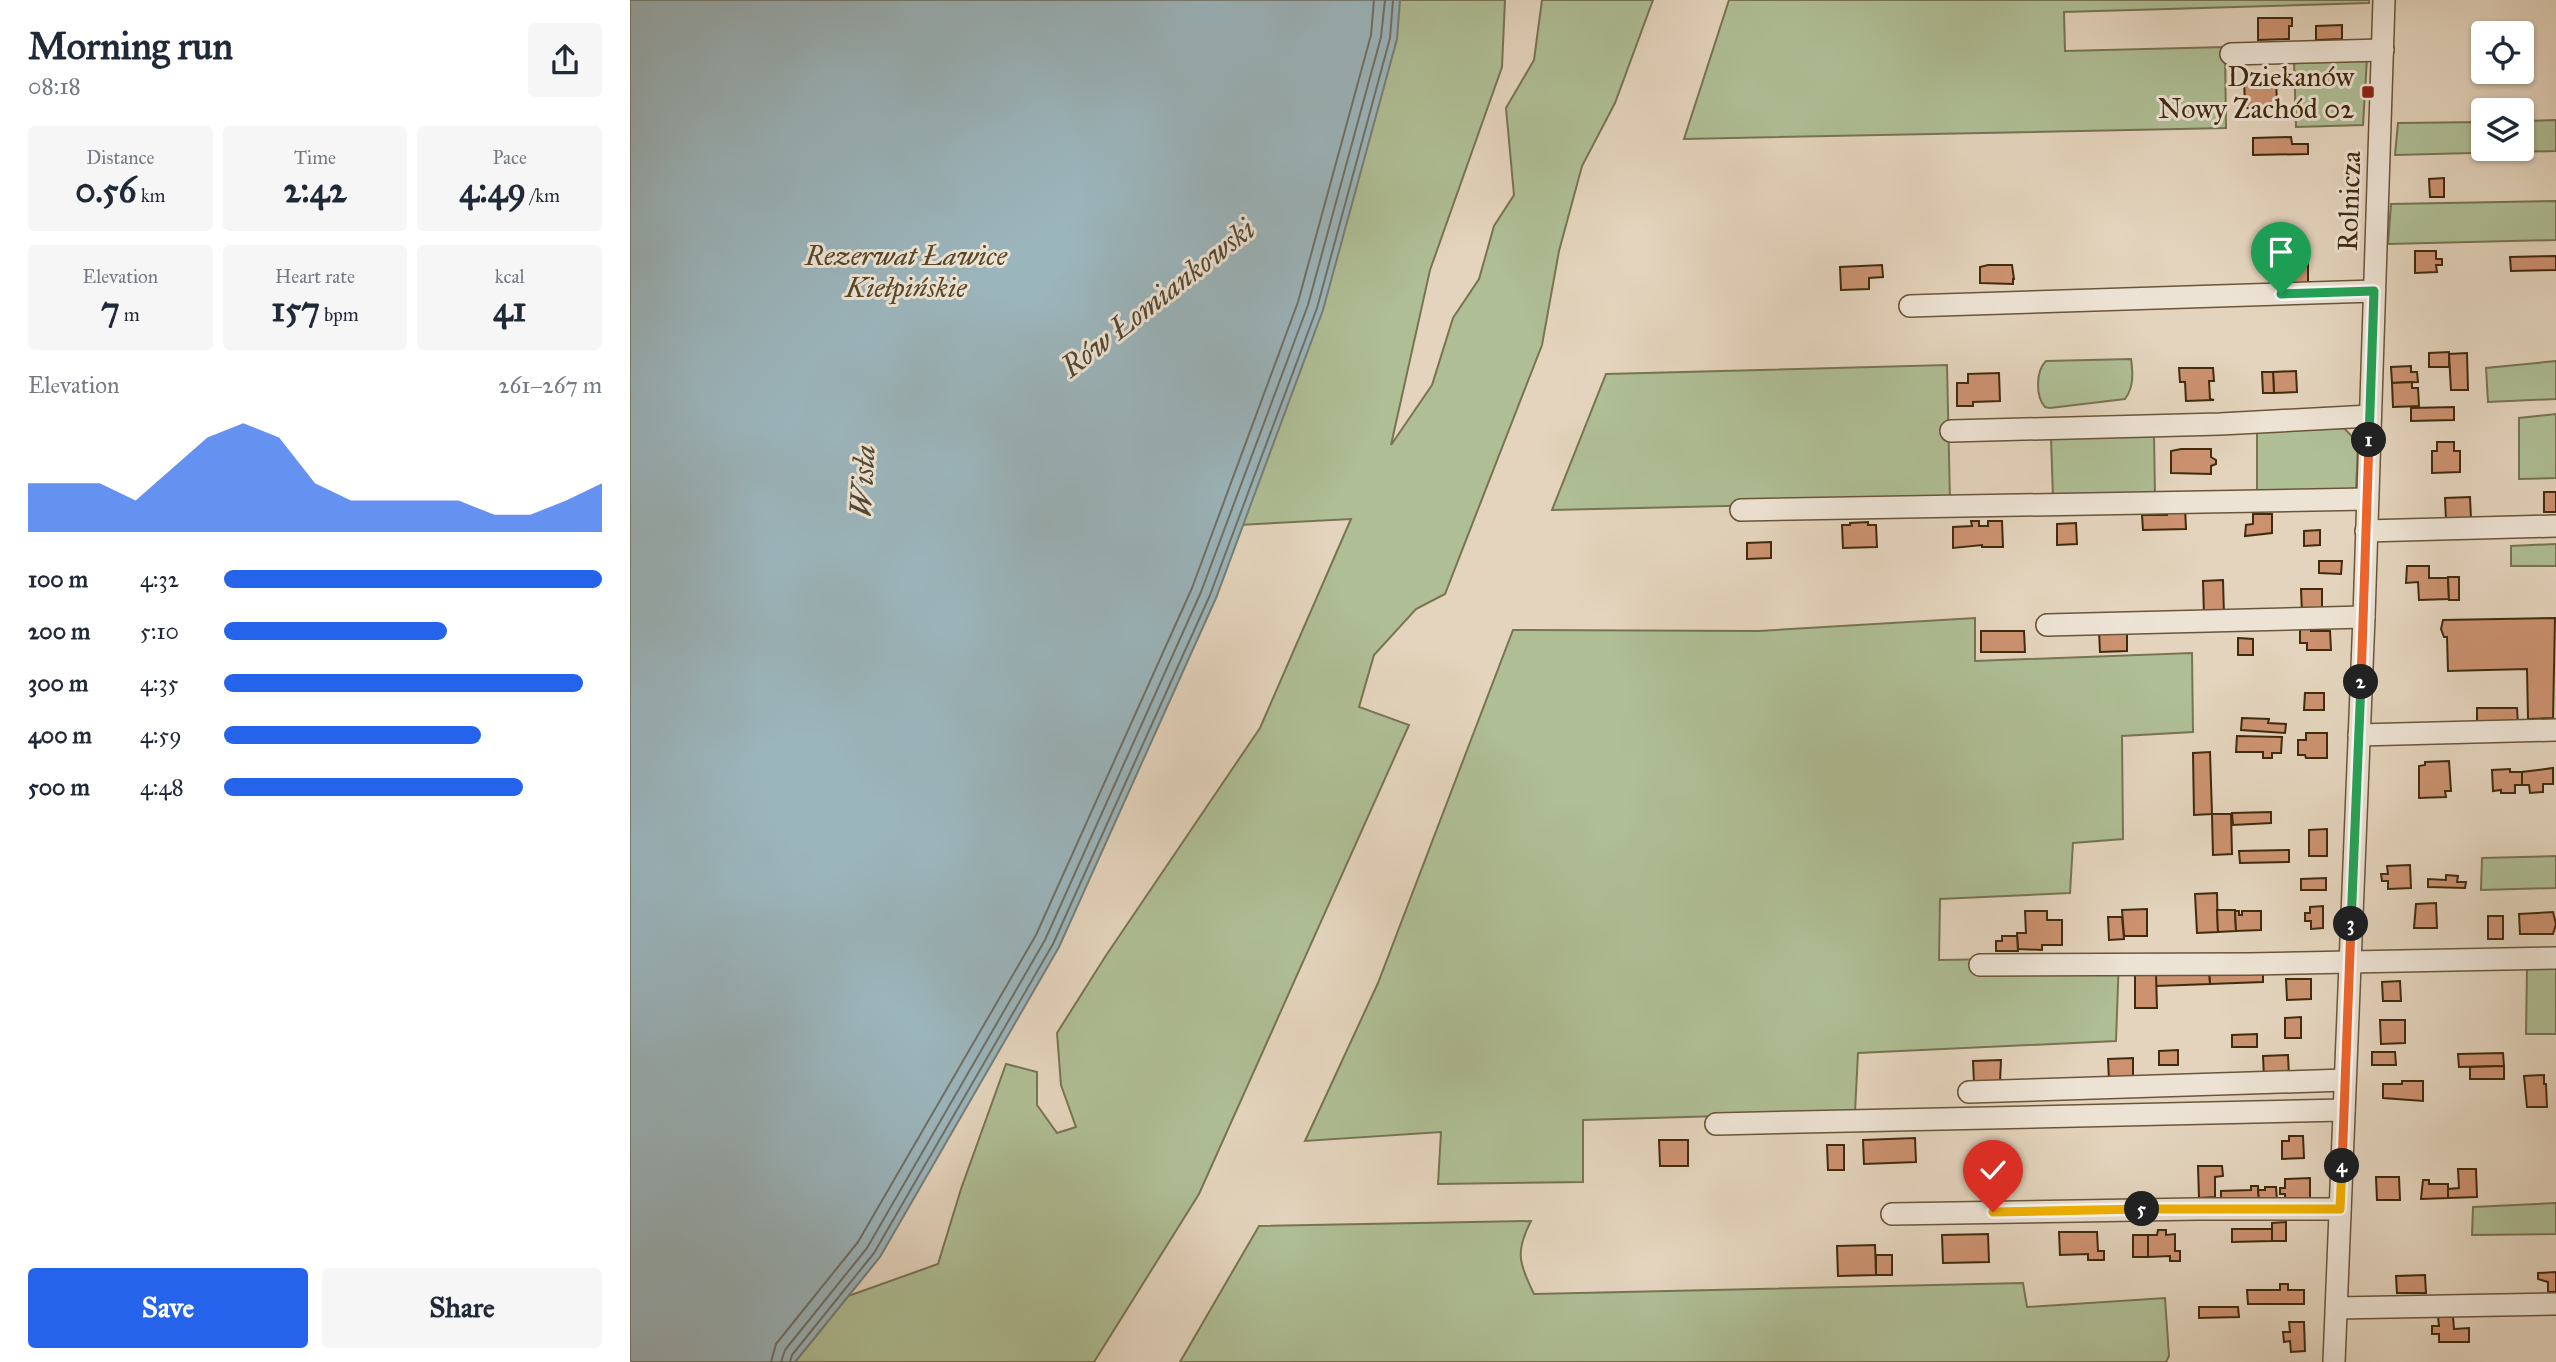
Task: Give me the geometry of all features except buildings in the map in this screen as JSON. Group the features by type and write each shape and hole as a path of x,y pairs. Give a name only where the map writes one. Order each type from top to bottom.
{"street":[{"name":"Rolnicza","path":"2334,1362 2364,617 2384,0"},
{"path":"2231,54 2383,50"},
{"path":"1910,306 2374,291"},
{"path":"1951,431 2220,424 2370,416"},
{"path":"1741,510 2367,499"},
{"path":"2366,531 2556,526"},
{"path":"2047,625 2364,617"},
{"path":"2359,735 2556,730"},
{"path":"1980,965 2249,964 2556,958"},
{"path":"1969,1091 2345,1080"},
{"path":"1716,1124 2344,1110"},
{"path":"1892,1214 2340,1209"},
{"path":"2337,1308 2556,1304"}],"green space":[{"name":"Rezerwat Ławice Kiełpińskie","path":"630,0 1505,0 1502,67 1430,270 1391,445 1432,385 1453,318 1479,279 1494,226 1514,195 1506,108 1534,60 1542,0 1653,0 1615,103 1582,166 1559,251 1542,345 1445,594 1416,609 1374,655 1359,707 1409,725 1199,1194 1094,1362 795,1362 848,1296 938,1264 961,1189 1006,1064 1037,1072 1037,1105 1057,1133 1076,1127 1061,1085 1057,1033 1105,957 1260,728 1351,519 759,550"},
{"path":"1729,0 2369,0 2369,3 2064,12 2065,51 2225,47 2226,128 1684,139"},
{"path":"2367,58 2363,125 2296,127 2294,60"},
{"path":"2556,120 2556,151 2534,152 2534,121"},
{"path":"2471,122 2471,153 2395,155 2398,123"},
{"path":"2556,201 2556,240 2388,244 2391,204"},
{"path":"2131,359 2131,385 2125,399 2050,408 2042,403 2038,378 2046,361"},
{"path":"2556,361 2556,399 2488,402 2486,368"},
{"path":"1947,365 1950,501 1552,510 1606,374"},
{"path":"2556,414 2556,478 2519,479 2519,418"},
{"path":"2344,428 2358,443 2356,492 2257,494 2257,432"},
{"path":"2154,436 2155,496 2053,498 2051,438"},
{"path":"2556,544 2556,566 2511,566 2511,546"},
{"path":"1975,618 1975,661 2192,653 2193,732 2122,736 2123,839 2073,843 2070,893 1940,899 1939,960 2119,957 2116,1041 1858,1053 1855,1112 1583,1120 1583,1182 1438,1184 1441,1132 1305,1141 1378,983 1513,630 1759,631"},
{"path":"2556,856 2556,888 2481,890 2482,858"},
{"path":"2556,966 2556,1034 2526,1034 2527,967"},
{"path":"2556,1203 2556,1234 2472,1235 2473,1207"},
{"path":"1531,1221 1523,1241 1521,1258 1534,1294 2023,1283 2027,1307 2165,1298 2169,1356 2166,1362 1180,1362 1259,1226"}],"water":[{"path":"630,0 1400,0 1397,39 1323,310 1216,598 1059,947 880,1257 795,1362 630,1362"}],"place":[{"name":"Dziekanów Nowy Zachód 02","path":"2368,92"}],"route":[{"path":"1993,1212 2340,1209 2374,291 2281,294"}],"water label":[{"name":"Rów Łomiankowski","path":"1158,298"},
{"name":"Wisła","path":"863,481"}]}
